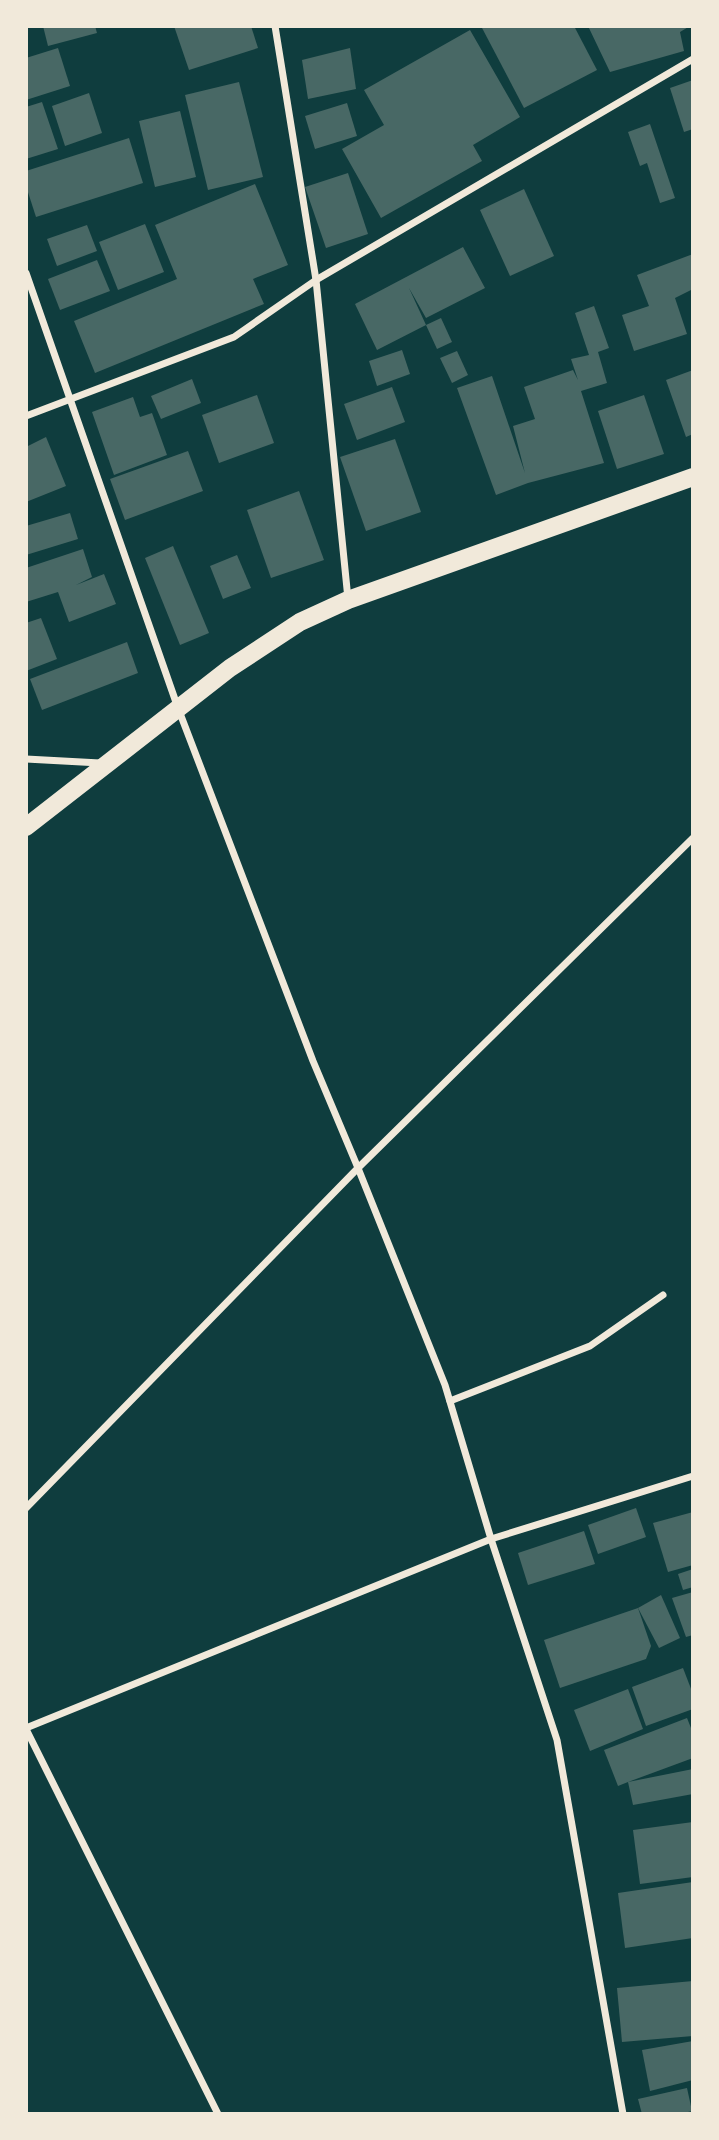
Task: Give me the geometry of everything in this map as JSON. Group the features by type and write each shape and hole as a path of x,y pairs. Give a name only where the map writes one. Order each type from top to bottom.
{"main road":[{"path":"26,827 230,668 300,622 348,600 693,477"}],"street":[{"path":"275,26 316,280 348,600"},
{"path":"26,416 234,337 316,280 693,59"},
{"path":"26,273 178,708 313,1061 450,1401 491,1539 557,1740 622,2114"},
{"path":"26,759 108,764"},
{"path":"26,1508 358,1168 693,838"},
{"path":"450,1401 590,1346 663,1295"},
{"path":"218,2114 26,1728 491,1539 693,1476"}],"building":[{"path":"43,26 95,26 97,33 48,46"},
{"path":"174,26 251,26 258,48 189,70"},
{"path":"481,26 574,26 597,70 524,108"},
{"path":"588,26 690,26 680,32 684,51 610,72"},
{"path":"470,30 520,117 473,145 482,161 381,218 342,149 384,125 364,90"},
{"path":"58,48 70,86 26,100 26,58"},
{"path":"350,48 356,89 308,99 302,60"},
{"path":"693,80 693,129 684,132 670,88"},
{"path":"239,82 263,177 208,190 185,95"},
{"path":"89,93 102,133 65,146 52,106"},
{"path":"42,102 58,149 26,159 26,107"},
{"path":"347,103 357,136 315,149 305,116"},
{"path":"180,111 196,177 155,187 139,121"},
{"path":"650,124 675,198 660,203 647,163 640,166 628,132"},
{"path":"129,138 143,183 36,217 26,186 26,171"},
{"path":"348,173 368,234 326,248 305,187"},
{"path":"255,184 288,265 253,279 264,304 95,373 74,321 177,279 155,225"},
{"path":"524,189 554,256 510,276 480,210"},
{"path":"145,224 164,272 118,290 99,242"},
{"path":"87,225 97,251 57,266 47,239"},
{"path":"463,247 485,288 426,318 409,288 426,325 377,350 355,304"},
{"path":"693,254 693,289 675,298 687,334 634,351 622,315 649,306 637,275"},
{"path":"97,260 110,291 60,310 48,279"},
{"path":"594,306 609,348 598,352 607,383 581,391 604,463 528,483 496,495 457,388 492,376 525,473 513,426 535,419 524,387 573,370 578,380 571,359 589,355 575,313"},
{"path":"441,318 452,342 437,349 426,325"},
{"path":"402,350 410,374 377,386 369,361"},
{"path":"457,351 468,375 452,383 440,358"},
{"path":"693,370 693,434 686,437 666,380"},
{"path":"192,379 201,403 161,419 151,396"},
{"path":"392,387 405,422 357,440 344,404"},
{"path":"257,395 274,443 219,463 202,415"},
{"path":"644,395 664,454 617,469 598,411"},
{"path":"133,397 140,417 152,413 167,455 114,475 92,412"},
{"path":"46,437 66,486 26,502 26,447"},
{"path":"395,439 421,512 366,531 340,457"},
{"path":"188,451 203,491 125,520 110,479"},
{"path":"299,491 324,560 271,578 247,510"},
{"path":"70,513 78,539 26,555 26,526"},
{"path":"173,546 209,633 180,645 145,558"},
{"path":"83,549 92,577 76,585 104,574 116,604 69,622 58,592 26,602 26,568"},
{"path":"237,555 251,588 223,599 210,566"},
{"path":"41,618 57,659 26,671 26,623"},
{"path":"127,642 138,673 42,710 30,679"},
{"path":"636,1508 646,1537 598,1554 588,1525"},
{"path":"693,1512 693,1565 668,1572 653,1523"},
{"path":"584,1531 595,1564 528,1585 518,1553"},
{"path":"693,1569 693,1587 683,1590 678,1574"},
{"path":"693,1592 693,1635 686,1637 672,1598"},
{"path":"661,1595 680,1638 659,1648 638,1608"},
{"path":"638,1608 651,1646 646,1659 560,1688 544,1640"},
{"path":"683,1668 693,1694 693,1709 646,1726 632,1687"},
{"path":"628,1689 643,1729 590,1751 574,1710"},
{"path":"687,1718 693,1733 693,1758 618,1786 604,1750"},
{"path":"693,1769 693,1794 633,1805 628,1782"},
{"path":"693,1822 693,1877 640,1884 633,1830"},
{"path":"693,1882 693,1938 625,1948 618,1893"},
{"path":"693,1981 693,2036 622,2042 617,1988"},
{"path":"693,2041 693,2080 650,2091 642,2050"},
{"path":"687,2088 692,2111 680,2114 642,2114 638,2099"}]}
